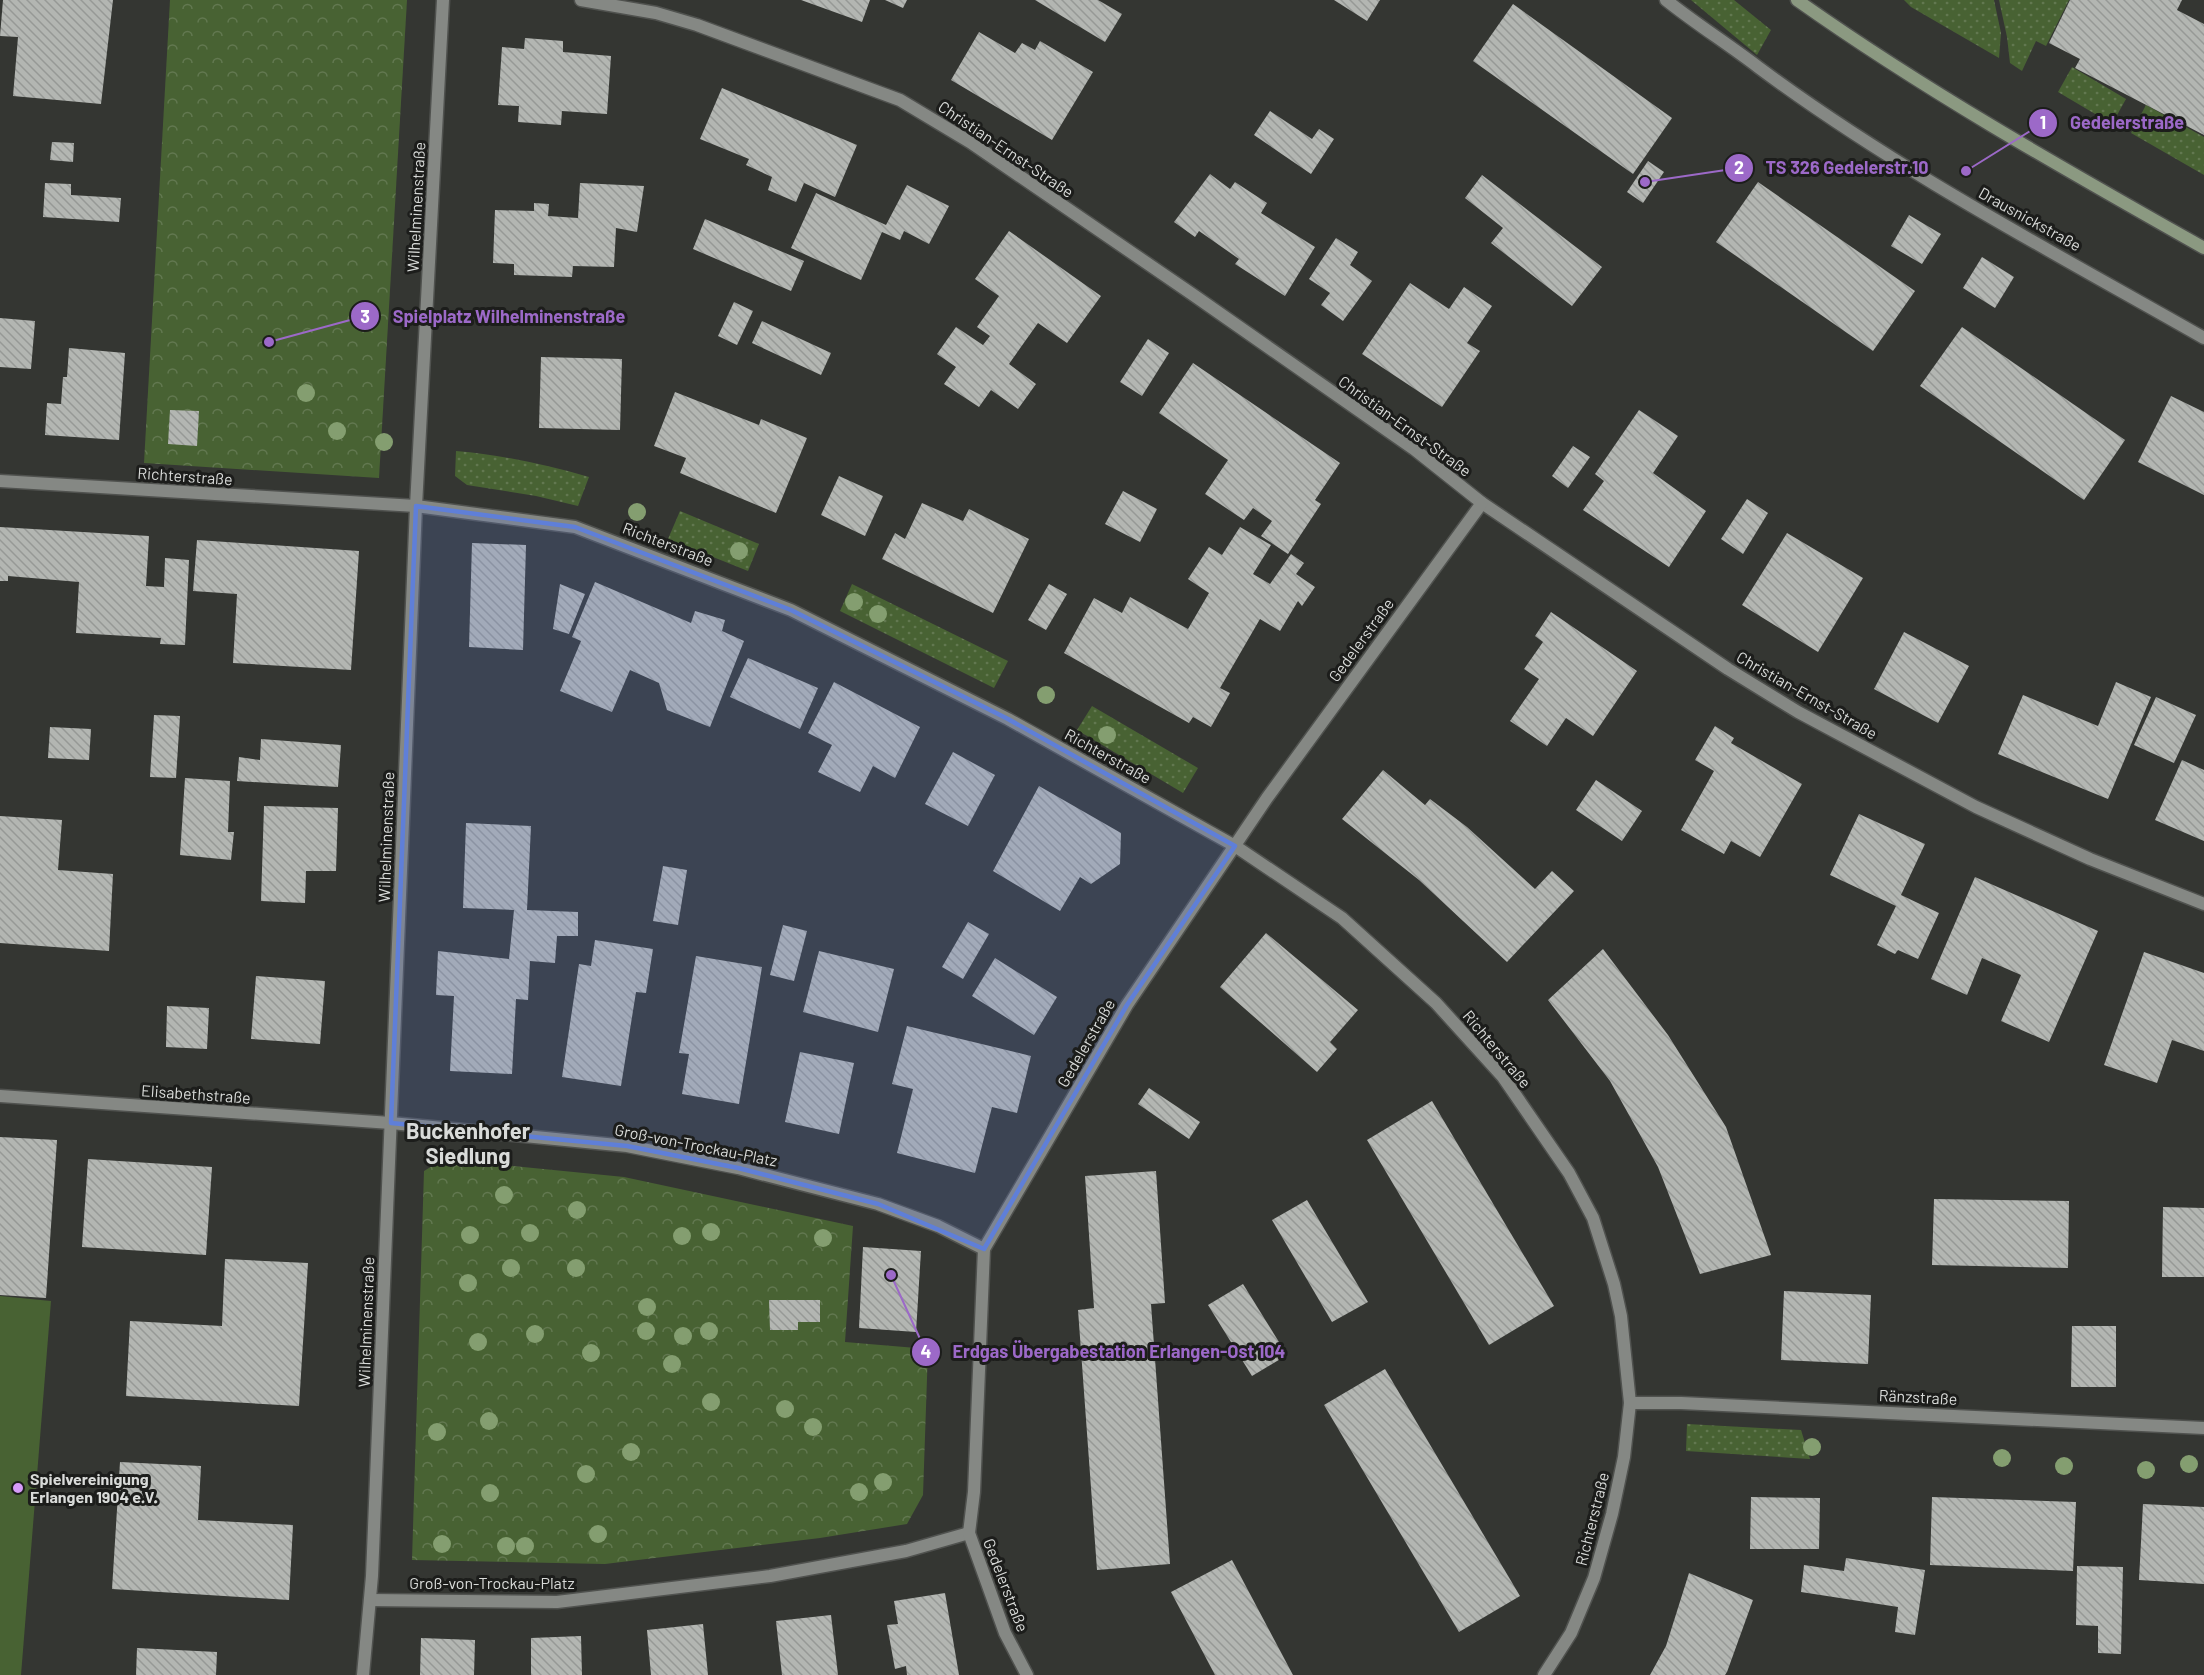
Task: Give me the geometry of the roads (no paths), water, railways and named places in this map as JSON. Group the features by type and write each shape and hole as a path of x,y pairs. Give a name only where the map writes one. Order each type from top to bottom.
{"main road":[{"path":"1797,0 1953,103 2204,248"}],"street":[{"name":"Wilhelminenstraße","path":"363,1675 370,1600 416,506 443,0"},
{"name":"Christian-Ernst-Straße","path":"581,0 657,13 697,25 900,100 970,141 1414,449 1482,503 1728,669 1822,726 1976,807 2090,859 2204,904"},
{"name":"Drausnickstraße","path":"1666,0 1858,138 1923,178 2204,338"},
{"name":"Richterstraße","path":"0,481 416,506 575,527 791,610 1008,719 1235,846 1342,918 1436,1003 1503,1077 1569,1173 1593,1218 1614,1284 1621,1316 1630,1402 1624,1457 1612,1514 1594,1578 1571,1633 1544,1675"},
{"name":"Gedelerstraße","path":"1027,1675 1005,1633 969,1533 974,1492 984,1249 1127,1005 1267,798 1482,503"},
{"name":"Elisabethstraße","path":"0,1096 391,1123"},
{"name":"Groß-von-Trockau-Platz","path":"391,1123 627,1146 738,1168 878,1204 939,1226 984,1249"},
{"name":"Ränzstraße","path":"1630,1402 1681,1402 2204,1428"},
{"name":"Groß-von-Trockau-Platz","path":"370,1600 557,1602 770,1576 906,1551 969,1533"}],"place":[{"name":"Gedelerstraße","path":"1966,171"},
{"name":"TS 326 Gedelerstr.10","path":"1645,182"},
{"name":"Spielplatz Wilhelminenstraße","path":"269,342"},
{"name":"Erdgas Übergabestation Erlangen-Ost 104","path":"891,1275"},
{"name":"Spielvereinigung Erlangen 1904 e.V.","path":"18,1488"}],"district":[{"name":"Buckenhofer Siedlung","path":"468,1144"}]}
